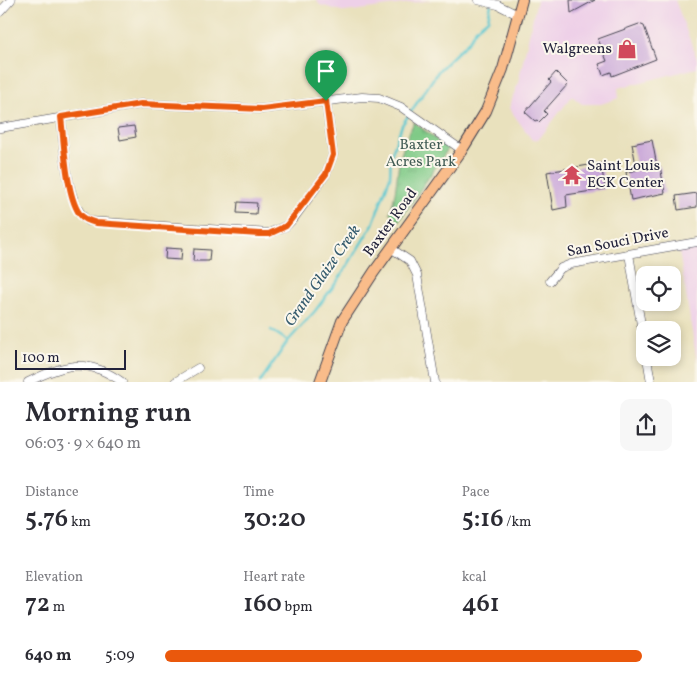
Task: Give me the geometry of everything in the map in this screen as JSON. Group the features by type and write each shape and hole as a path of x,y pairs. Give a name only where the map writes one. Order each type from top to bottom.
{"main road":[{"name":"Baxter Road","path":"320,382 342,321 462,150 486,111 503,70 522,0"}],"street":[{"path":"0,12 11,0"},
{"path":"478,0 498,5 518,14"},
{"path":"0,128 141,104 262,109 372,97 391,101 462,150"},
{"path":"61,117 73,200 79,213 89,221 269,234 286,226 294,218 330,166 333,155 326,101"},
{"name":"San Souci Drive","path":"550,280 561,268 571,264 697,242"},
{"path":"392,249 410,260 417,275 435,382"},
{"path":"629,254 640,321"},
{"path":"28,382 56,368 75,365 93,367 122,382"},
{"path":"648,366 651,382"},
{"path":"174,382 198,368"}],"shaded area":[{"path":"316,0 432,0 345,12 320,5"},
{"path":"537,0 675,0 697,59 697,68 618,88 619,98 601,104 582,104 572,96 539,139 532,140 509,108 518,83"},
{"path":"697,248 697,362 679,251"}],"green space":[{"name":"Baxter Acres Park","path":"414,122 448,149 399,221 390,213 400,158"}],"building":[{"path":"570,0 595,0 571,13"},
{"name":"Walgreens","path":"639,24 644,26 656,59 612,76 611,72 603,75 599,64 607,61 598,39"},
{"path":"556,72 568,84 544,111 547,114 539,122 535,121 525,112 551,82 549,80"},
{"path":"134,126 136,137 120,140 118,128"},
{"path":"652,140 657,166 660,166 665,193 631,200 626,172 637,170 632,144"},
{"path":"601,163 605,189 566,195 567,207 553,210 547,172"},
{"path":"697,193 697,207 678,210 676,196"},
{"path":"238,202 257,203 256,214 237,213"},
{"path":"166,248 182,249 181,260 165,259"},
{"path":"194,249 210,250 209,261 193,261"}],"waterway":[{"name":"Grand Glaize Creek","path":"260,382 288,341 315,311 341,276 373,224 390,177 391,155 402,125 439,70 468,42 476,29 488,19 491,4"},
{"path":"271,330 288,341"}],"place":[{"name":"Walgreens","path":"627,49"},
{"name":"Saint Louis ECK Center","path":"572,175"}],"route":[{"path":"326,101 333,155 330,166 294,218 279,231 259,234 96,223 83,218 73,200 61,117 141,104 262,109 326,101"}]}
